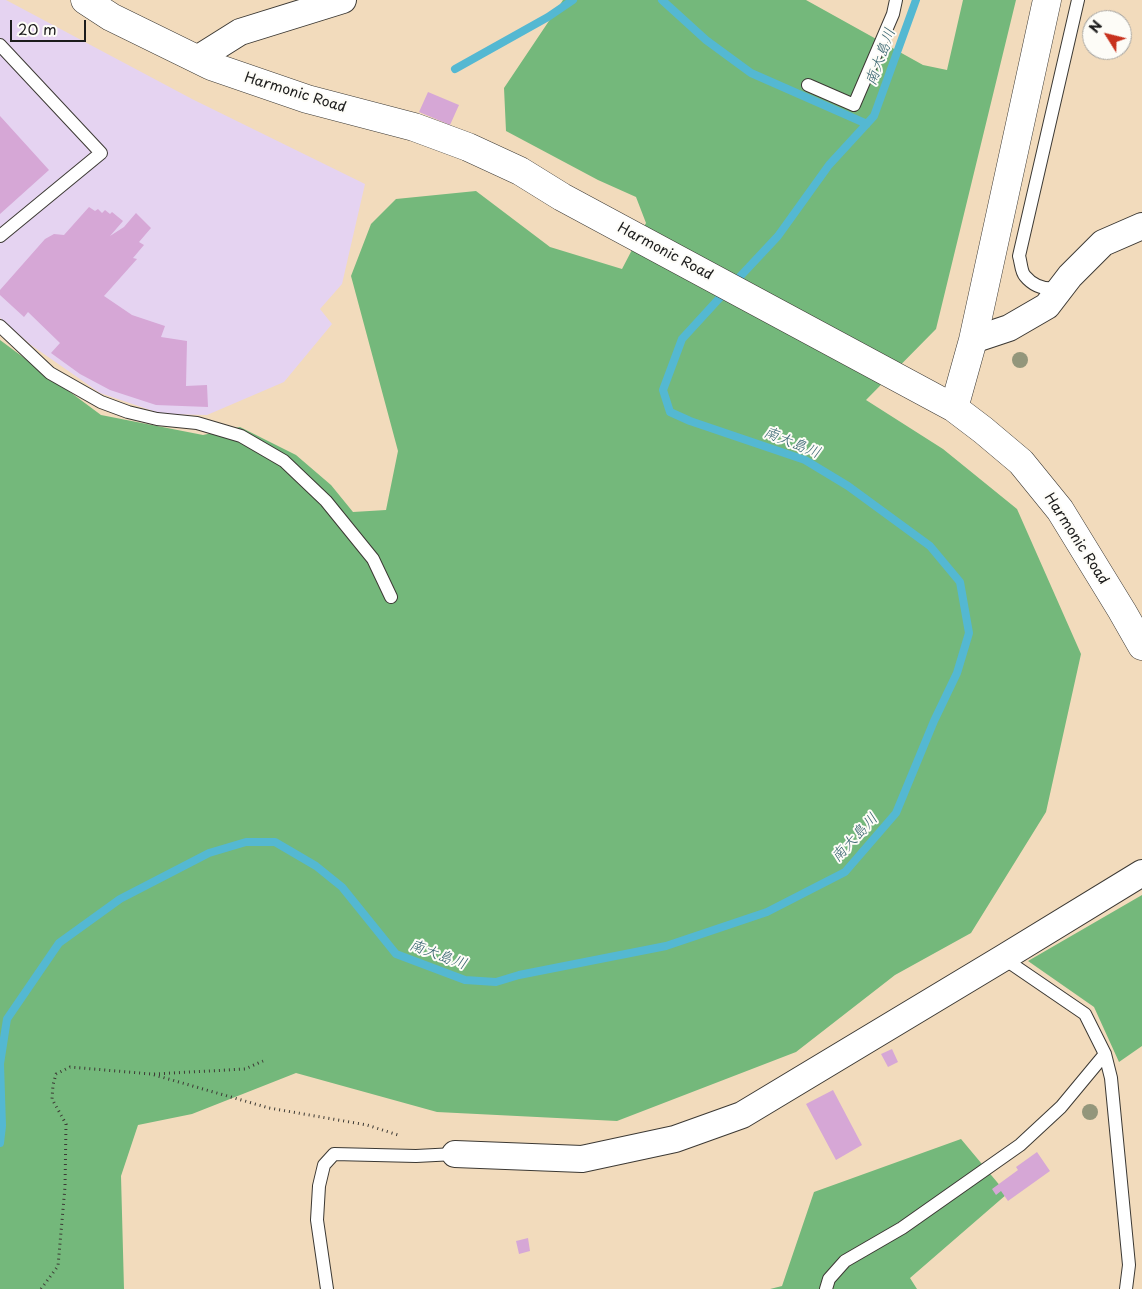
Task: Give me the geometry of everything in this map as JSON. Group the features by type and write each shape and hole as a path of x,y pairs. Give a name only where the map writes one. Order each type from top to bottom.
{"street":[{"name":"Harmonic Road","path":"85,0 111,17 211,66 307,99 414,127 468,147 520,171 562,197 954,408 1021,462 1060,510 1142,646"},
{"path":"197,59 240,32 343,0"},
{"path":"954,408 973,340 1047,0"},
{"path":"973,340 1009,328 1047,306 1070,276 1103,243 1142,226"},
{"path":"455,1154 582,1159 675,1139 742,1115 1142,873"}],"lane":[{"path":"808,85 854,105 894,14 896,0"},
{"path":"1061,288 1050,290 1038,287 1024,275 1019,256 1078,0"},
{"path":"0,46 101,153 0,236"},
{"path":"0,326 50,373 101,402 128,412 157,419 197,423 241,436 284,462 326,501 373,559 391,597"},
{"path":"1003,958 1085,1014 1105,1054 1111,1078 1129,1265 1126,1289"},
{"path":"826,1289 829,1279 845,1261 909,1223 1020,1145 1061,1107 1105,1054"},
{"path":"327,1289 317,1220 319,1186 324,1165 334,1154 416,1156 455,1154"}],"path":[{"path":"41,1289 58,1266 65,1187 66,1124 52,1099 56,1074 70,1067 151,1074 245,1069 263,1061"},
{"path":"151,1074 269,1108 367,1125 402,1137"}],"shaded area":[{"path":"0,0 6,0 192,99 365,184 342,284 320,309 332,324 284,382 207,415 162,414 100,393 31,345 0,318"}],"green space":[{"path":"563,0 806,0 923,65 947,70 963,0 1016,0 936,329 866,400 943,449 1017,509 1081,654 1046,812 971,933 895,975 796,1052 617,1121 437,1112 296,1073 192,1114 138,1125 121,1176 124,1289 0,1289 0,340 101,415 203,435 240,427 296,455 331,485 353,512 386,510 398,451 351,276 371,224 396,199 476,191 550,247 622,269 646,223 636,197 598,180 506,131 504,88"},
{"path":"1142,895 1142,1046 1119,1062 1094,1007 1028,961"},
{"path":"961,1139 1007,1194 910,1278 917,1289 770,1289 782,1286 814,1192"}],"building":[{"path":"428,92 459,105 450,125 419,112"},
{"path":"0,116 49,170 0,214"},
{"path":"89,207 95,211 98,209 102,213 105,210 110,214 112,212 123,221 110,236 124,227 136,213 151,228 139,242 144,245 133,258 137,259 104,296 132,315 165,326 161,337 187,341 186,386 207,385 208,407 156,405 110,390 80,374 51,353 60,343 28,312 24,317 0,295 0,290 45,239 54,234 64,235"},
{"path":"892,1049 898,1062 888,1067 881,1054"},
{"path":"833,1090 862,1145 836,1160 806,1104"},
{"path":"1037,1152 1050,1171 1008,1201 1001,1191 996,1195 992,1189 1018,1170 1016,1167"},
{"path":"528,1238 530,1251 519,1254 516,1241"}],"waterway":[{"path":"455,69 548,17 573,0"},
{"path":"662,0 706,40 751,73 867,124"},
{"name":"南大島川","path":"734,283 778,236 829,165 874,116 916,0"},
{"name":"南大島川","path":"0,1143 2,1126 0,1064 7,1019 59,943 120,899 209,853 246,842 275,842 316,866 342,887 396,954 465,980 496,982 519,975 666,946 767,912 845,872 896,813 934,721 957,673 969,633 960,582 930,546 848,486 805,460 690,421 670,412 663,390 682,339 726,291"}]}
